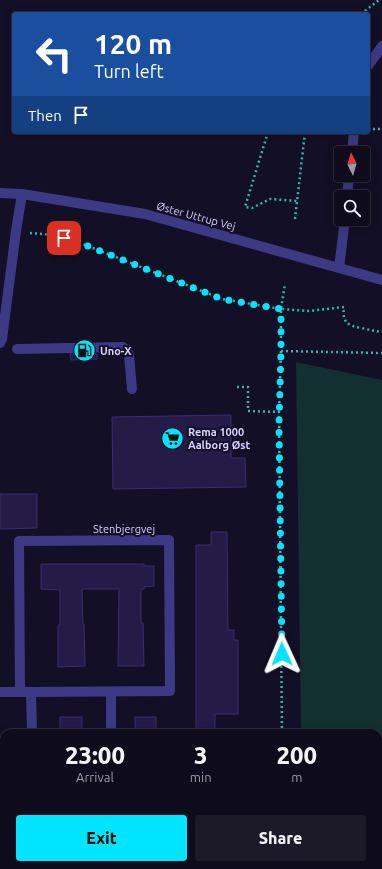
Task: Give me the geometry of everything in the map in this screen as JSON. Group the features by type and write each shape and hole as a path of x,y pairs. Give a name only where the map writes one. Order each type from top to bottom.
{"street":[{"path":"370,63 382,46"},
{"path":"353,146 354,134"},
{"name":"Øster Uttrup Vej","path":"0,192 22,194 145,214 382,280"},
{"path":"0,343 2,339 22,194"},
{"path":"339,268 344,226"},
{"path":"17,349 122,347 129,355 132,389"},
{"name":"Stenbjergvej","path":"0,692 20,692 31,692 111,692 170,691 169,540 19,541 20,692"},
{"path":"31,692 32,729"},
{"path":"111,692 111,729"}],"path":[{"path":"363,12 378,0"},
{"path":"370,129 382,129"},
{"path":"267,134 245,207 252,208 270,199 297,201"},
{"path":"295,220 305,134"},
{"path":"16,231 53,235 75,241 222,299 309,312 344,307 343,315 346,322 352,326 382,332"},
{"path":"282,729 279,412 281,309 285,284"},
{"path":"281,351 382,353"},
{"path":"237,387 248,387 248,411 279,412"}],"green space":[{"path":"296,362 382,380 382,729 301,729"}],"building":[{"path":"70,354 97,354 97,359 71,360"},
{"name":"Rema 1000 Aalborg Øst","path":"231,415 231,458 245,458 246,487 113,489 112,417"},
{"path":"0,494 37,494 37,528 0,529"},
{"path":"211,532 227,532 228,630 234,630 234,640 238,640 238,714 215,714 215,729 196,729 196,545 211,545"},
{"path":"41,564 144,564 144,566 154,566 154,586 144,587 144,589 141,589 141,623 143,623 144,666 118,666 119,589 83,589 85,666 58,667 60,590 41,589"},
{"path":"60,717 82,717 82,729 60,729"},
{"path":"135,717 156,717 156,729 135,729"}],"place":[{"name":"Uno-X","path":"85,351"},
{"name":"Rema 1000 Aalborg Øst","path":"172,438"}],"route":[{"path":"64,238 222,299 281,309 279,425 282,654"}]}
